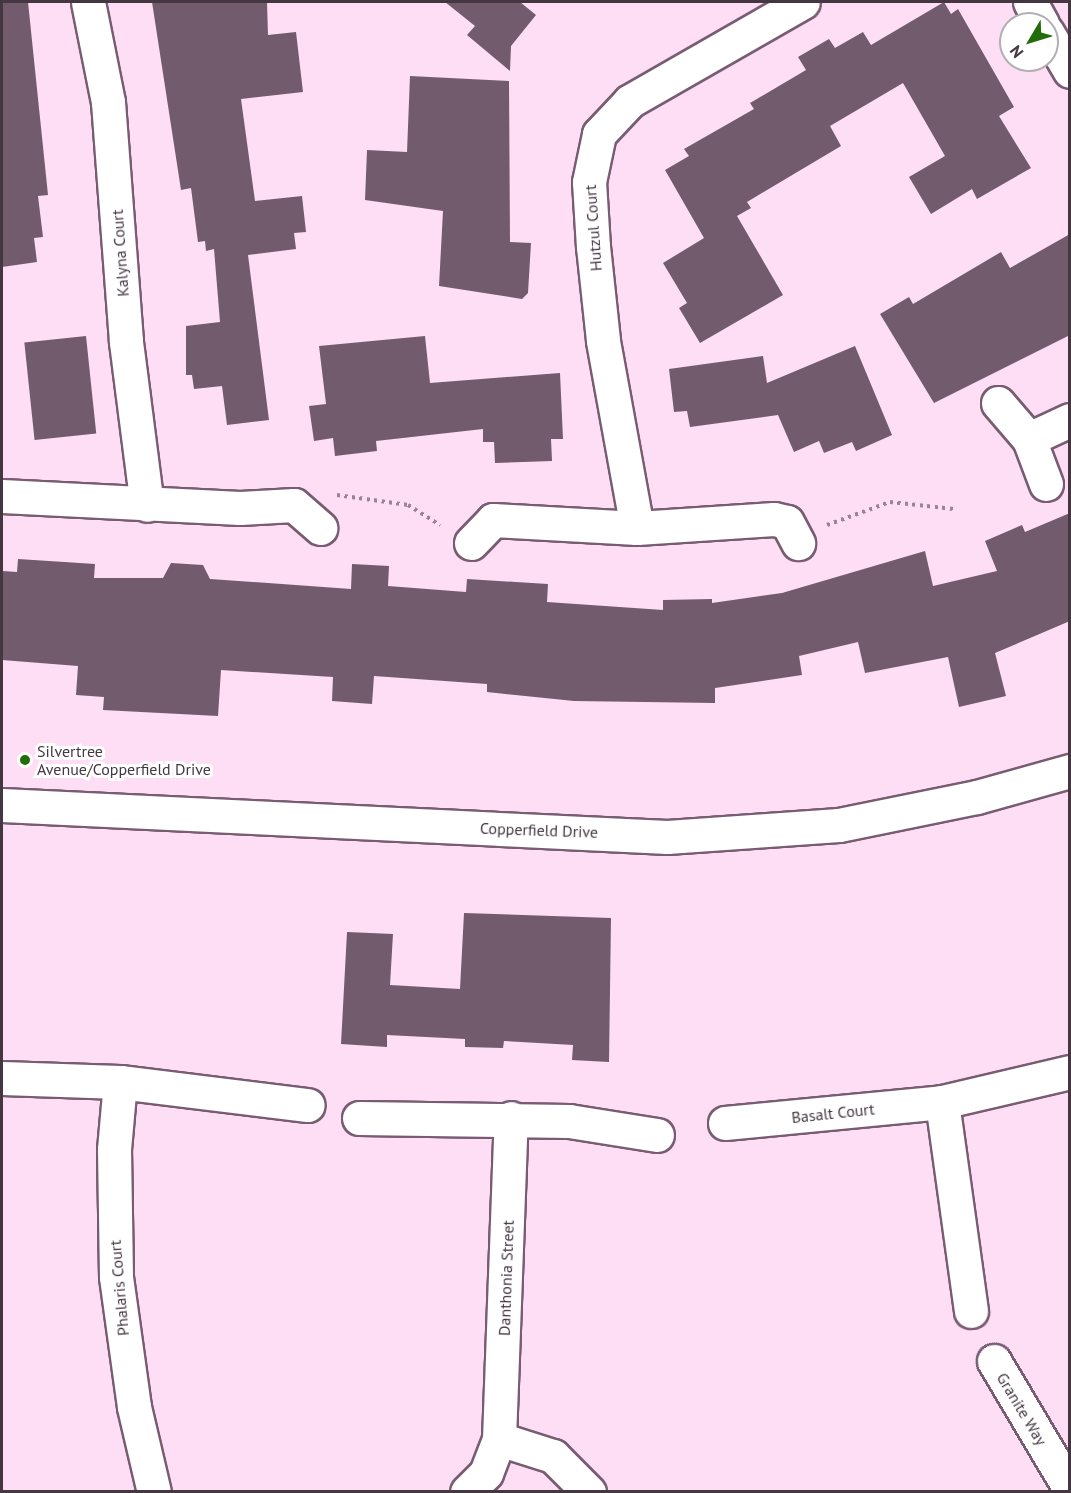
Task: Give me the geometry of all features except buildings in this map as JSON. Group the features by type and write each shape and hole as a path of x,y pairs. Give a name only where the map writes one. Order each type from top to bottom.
{"street":[{"name":"Kalyna Court","path":"88,2 108,102 126,342 147,505"},
{"name":"Hutzul Court","path":"637,528 603,340 595,258 590,182 599,135 630,101 802,2"},
{"path":"1059,52 1070,71"},
{"path":"998,403 1029,439 1046,483"},
{"path":"1029,439 1070,420"},
{"path":"2,496 147,505 294,505 320,528"},
{"path":"473,539 493,520 637,528 774,519 787,522 798,539"},
{"name":"Copperfield Drive","path":"2,805 667,837 727,835 839,825 977,797 1070,771"},
{"name":"Basalt Court","path":"725,1122 942,1102 1070,1072"},
{"path":"2,1077 120,1082 308,1105"},
{"name":"Phalaris Court","path":"120,1082 114,1149 116,1276 134,1407 154,1491"},
{"path":"942,1102 971,1311"},
{"path":"359,1118 512,1118 657,1135"},
{"name":"Danthonia Street","path":"467,1491 486,1473 499,1439 512,1118"},
{"name":"Granite Way","path":"994,1361 1070,1489"},
{"path":"499,1439 553,1456 589,1491"}],"path":[{"path":"294,505 310,491 408,505 439,525 473,539"},
{"path":"798,539 890,502 954,509"}],"place":[{"name":"Silvertree Avenue/Copperfield Drive","path":"25,760"}]}
